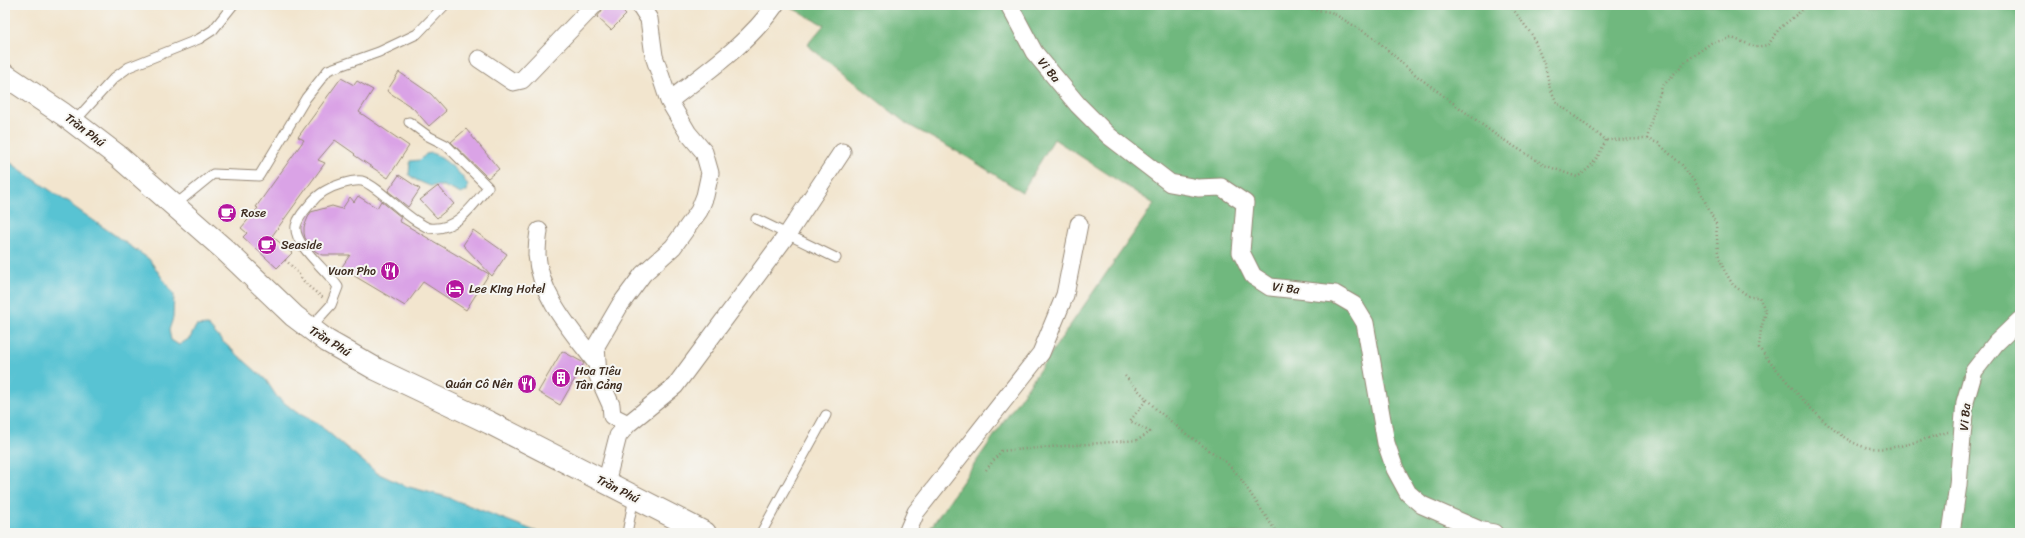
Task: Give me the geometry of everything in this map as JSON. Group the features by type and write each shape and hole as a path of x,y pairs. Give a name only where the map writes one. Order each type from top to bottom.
{"main road":[{"name":"Trần Phú","path":"5,75 74,122 118,156 225,250 270,294 309,329 376,369 490,423 705,533"}],"street":[{"path":"480,59 513,82 522,80 594,5"},
{"path":"628,424 612,416 611,405 598,376 596,346 620,304 643,274 673,247 699,211 705,196 710,173 704,152 688,133 669,101 654,56 649,19 640,5"},
{"path":"669,101 725,57 764,21 775,5"},
{"name":"Vi Ba","path":"1009,5 1034,52 1078,105 1109,136 1170,183 1198,188 1221,186 1245,203 1241,252 1253,276 1270,287 1335,294 1354,305 1365,322 1386,443 1395,469 1408,493 1422,505 1482,531 1494,533"},
{"path":"606,483 618,436 628,424 675,386 787,235 842,152"},
{"path":"907,533 916,512 1041,352 1065,295 1079,224"},
{"path":"539,230 537,255 544,285 565,322 597,364"},
{"name":"Vi Ba","path":"1951,533 1964,428 1965,402 1974,371 1996,343 2020,320"}],"lane":[{"path":"74,122 114,78 129,67 198,39 213,30 233,5"},
{"path":"174,206 213,174 259,176 306,98 328,70 379,52 417,34 445,5"},
{"path":"309,329 331,305 338,287 331,277 300,244 297,234 296,226 300,216 315,199 334,186 353,181 363,181 376,189 404,213 428,228 447,226 462,217 488,186 446,145 428,136 409,122"},
{"path":"756,219 836,258"},
{"path":"761,533 826,415"},
{"path":"627,533 634,497"}],"path":[{"path":"1280,5 1331,12 1373,37 1417,76 1454,105 1544,165 1577,177 1586,172 1599,156 1606,140"},
{"path":"1510,5 1532,35 1545,66 1550,88 1557,103 1606,140 1647,139 1658,144 1682,166 1697,185 1716,224 1718,252 1723,268 1733,285 1750,297 1759,297 1766,312 1761,329 1759,348 1824,421 1850,442 1865,447 1893,447 1964,428"},
{"path":"1647,139 1662,87 1685,62 1711,43 1732,38 1756,47 1768,45 1779,29 1808,5"},
{"path":"285,260 298,271 299,276 310,288 331,305"},
{"path":"1125,376 1147,399 1185,433 1226,462 1238,475 1277,533"},
{"path":"986,470 1001,451 1138,440 1150,432 1130,421 1147,399"}],"green space":[{"path":"791,5 2020,5 2020,533 927,533 1154,204 1054,139 1022,192 967,157 907,124 807,45 824,25 790,7"}],"water":[{"path":"432,153 448,163 462,176 468,186 467,191 461,194 444,186 430,186 409,175 410,161 420,160 426,154"},
{"path":"5,159 149,259 174,295 173,318 169,330 171,340 179,345 190,338 196,326 208,325 222,341 266,380 277,397 296,412 317,423 377,473 405,486 447,497 540,533 5,533"}],"building":[{"path":"604,5 630,5 623,12 626,15 611,30 597,17"},
{"path":"399,72 431,94 446,111 429,126 413,108 387,91"},
{"path":"341,78 354,85 357,81 373,90 359,112 409,146 388,178 335,140 318,160 325,163 272,236 292,253 277,268 243,237 247,233 241,228 258,208 256,207 304,140 298,137"},
{"path":"466,129 499,169 488,178 451,142"},
{"path":"399,175 420,189 408,207 388,191"},
{"path":"438,186 454,204 437,218 420,200"},
{"path":"358,196 377,208 381,201 401,217 399,221 489,274 466,310 423,282 405,306 341,268 350,255 322,255 315,251 305,238 304,233 304,227 311,212 332,206 342,209 350,197 354,202"},
{"path":"473,230 507,254 492,276 463,245"},
{"name":"Hoa Tiêu Tân Cảng","path":"562,351 584,363 560,405 538,392"}],"place":[{"name":"Rose","path":"227,213"},
{"name":"Seaside","path":"267,245"},
{"name":"Vuon Pho","path":"390,271"},
{"name":"Lee King Hotel","path":"455,289"},
{"name":"Hoa Tiêu Tân Cảng","path":"561,378"},
{"name":"Quán Cô Nên","path":"527,384"}]}
